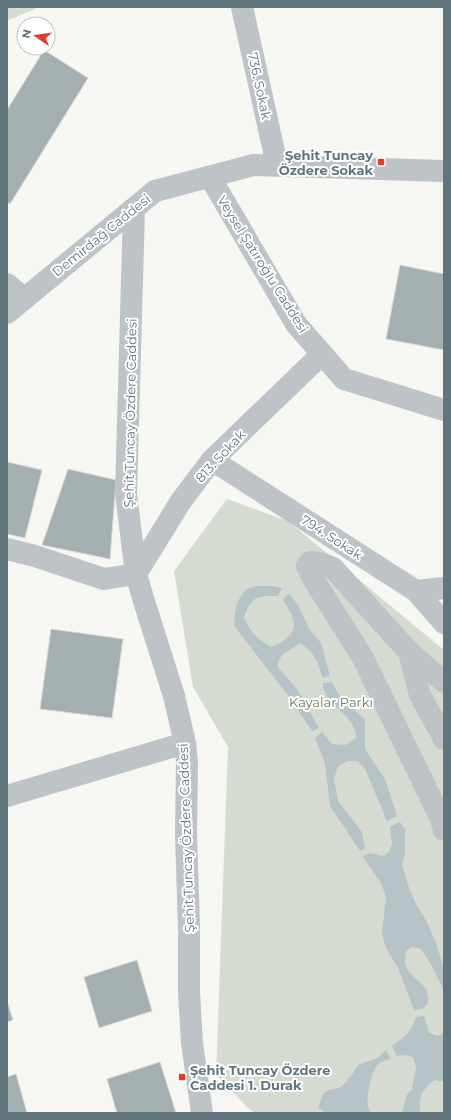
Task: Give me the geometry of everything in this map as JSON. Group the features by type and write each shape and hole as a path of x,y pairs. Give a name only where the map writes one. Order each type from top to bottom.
{"street":[{"name":"736. Sokak","path":"242,7 277,165"},
{"name":"Demirdağ Caddesi","path":"7,313 155,191 254,165 444,171"},
{"name":"Veysel Şatıroğlu Caddesi","path":"210,177 296,324 344,379 444,410"},
{"name":"Şehit Tuncay Özdere Caddesi","path":"134,209 126,494 136,574 174,696 185,744 187,762 186,835 189,927 189,992 192,1043 202,1113"},
{"path":"7,284 24,298"},
{"name":"813. Sokak","path":"136,574 181,501 212,460 322,354"},
{"name":"794. Sokak","path":"212,460 416,591 444,623"},
{"path":"7,549 35,556 104,579 136,574"},
{"path":"444,682 409,652 333,568 321,563 310,562 307,566 315,582 362,656 441,819 444,830"},
{"path":"416,591 444,588"},
{"path":"409,652 420,695 444,739"},
{"path":"7,796 185,744"}],"green space":[{"path":"7,7 39,7 16,16 7,21"},
{"name":"Kayalar Parkı","path":"227,499 288,521 444,650 444,1113 255,1113 249,1109 216,1075 228,747 193,687 174,571"}],"shaded area":[{"path":"257,586 282,588 278,596 259,597 252,601 249,605 244,618 258,638 271,647 280,643 291,633 294,628 294,622 283,600 289,593 298,605 309,629 321,643 330,676 323,678 317,662 312,654 300,643 282,655 278,662 278,667 297,689 319,728 312,731 287,694 235,627 234,618 239,599 246,590"},
{"path":"332,682 339,695 365,720 365,749 385,779 397,816 387,821 365,769 358,761 348,761 338,766 334,779 338,801 362,832 365,848 360,851 330,806 325,763 315,738 322,732 332,744 345,745 356,738 355,730 352,724 333,704 323,688 323,683"},
{"path":"400,822 405,829 405,854 402,864 409,888 436,943 444,969 444,991 432,966 421,949 413,947 406,951 405,962 407,970 422,984 428,995 427,1005 422,1009 414,1010 398,968 386,948 382,934 386,896 380,882 363,857 370,853 382,856 389,852 392,844 390,827"},
{"path":"424,1016 429,1033 438,1036 444,1032 444,1082 435,1080 427,1087 422,1094 420,1113 402,1113 407,1094 412,1089 416,1068 413,1057 405,1055 397,1056 392,1046 407,1034 416,1017"},
{"path":"386,1050 391,1059 383,1061 377,1066 370,1086 368,1107 371,1113 326,1113 318,1108 323,1094 329,1090 341,1087 352,1075 358,1065 377,1058"}],"building":[{"path":"40,56 53,56 88,78 10,204 7,202 7,110"},
{"path":"400,265 444,274 444,350 386,339"},
{"path":"7,462 42,470 25,538 7,534"},
{"path":"68,469 116,480 110,559 42,545"},
{"path":"51,629 123,639 112,718 40,709"},
{"path":"137,960 152,1011 99,1028 84,977"},
{"path":"7,1001 13,1020 7,1022"},
{"path":"160,1062 176,1113 117,1113 107,1079"},
{"path":"16,1074 27,1113 7,1113 7,1077"}],"place":[{"name":"Şehit Tuncay Özdere Sokak","path":"381,162"},
{"name":"Şehit Tuncay Özdere Caddesi 1. Durak","path":"182,1077"}]}
